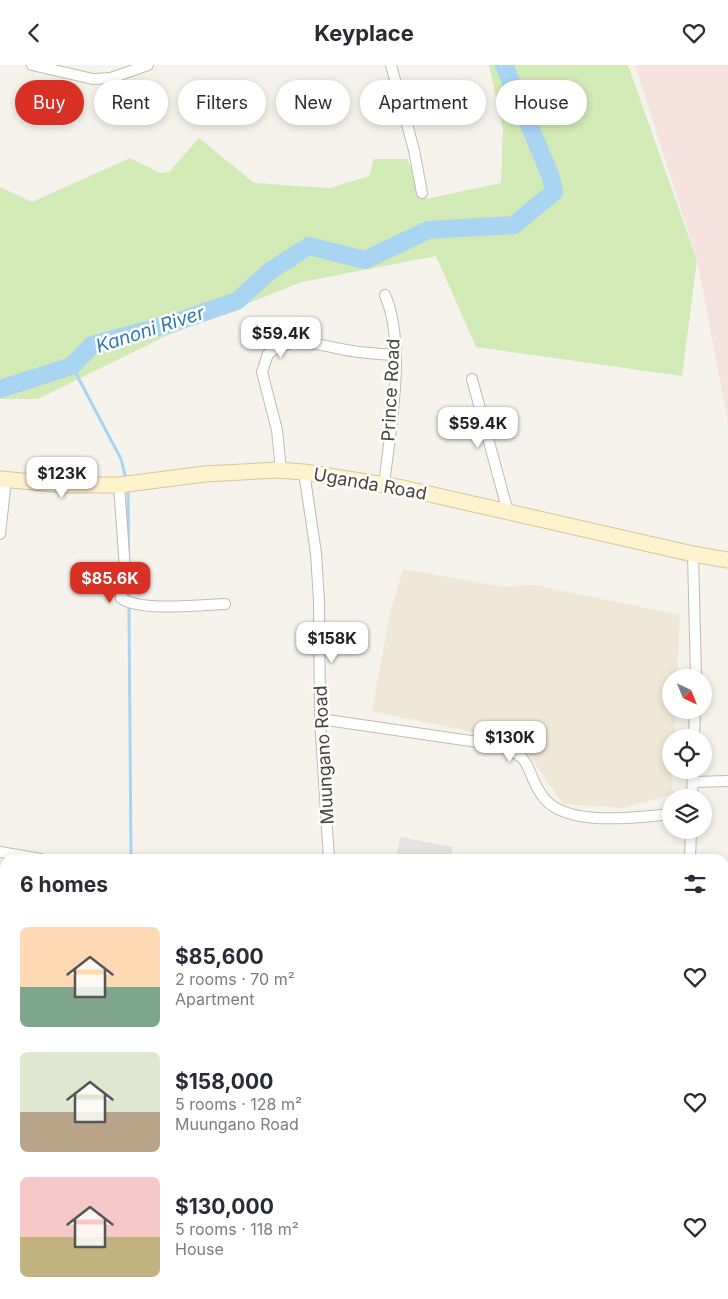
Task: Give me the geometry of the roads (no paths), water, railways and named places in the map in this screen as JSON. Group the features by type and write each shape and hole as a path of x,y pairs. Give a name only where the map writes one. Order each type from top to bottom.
{"main road":[{"name":"Uganda Road","path":"3,479 65,485 126,484 205,474 304,472 384,485 693,554 728,560"}],"street":[{"path":"32,65 93,79 111,78 148,65"},
{"path":"391,65 414,150 422,193"},
{"name":"Prince Road","path":"384,485 396,355 392,311 385,295"},
{"path":"281,471 277,430 262,372 268,354 284,344 307,342 341,349 396,355"},
{"path":"472,379 508,512"},
{"name":"Muungano Road","path":"304,472 316,553 319,601 320,719 329,854"},
{"path":"0,527 3,479"},
{"path":"126,484 124,569 121,598 130,602 158,607 225,604"},
{"path":"693,554 696,669"},
{"path":"320,719 498,745 518,753 528,763 541,794 551,807 567,813 599,818 662,814"},
{"path":"692,789 693,781 728,781"},
{"path":"690,854 691,839"}],"waterway":[{"name":"Kanoni River","path":"0,389 72,366 92,345 173,323 237,301 270,271 309,246 365,260 428,230 514,225 554,192 551,177 504,65"},
{"path":"72,366 121,459 126,479"},
{"path":"128,487 131,854"}]}
